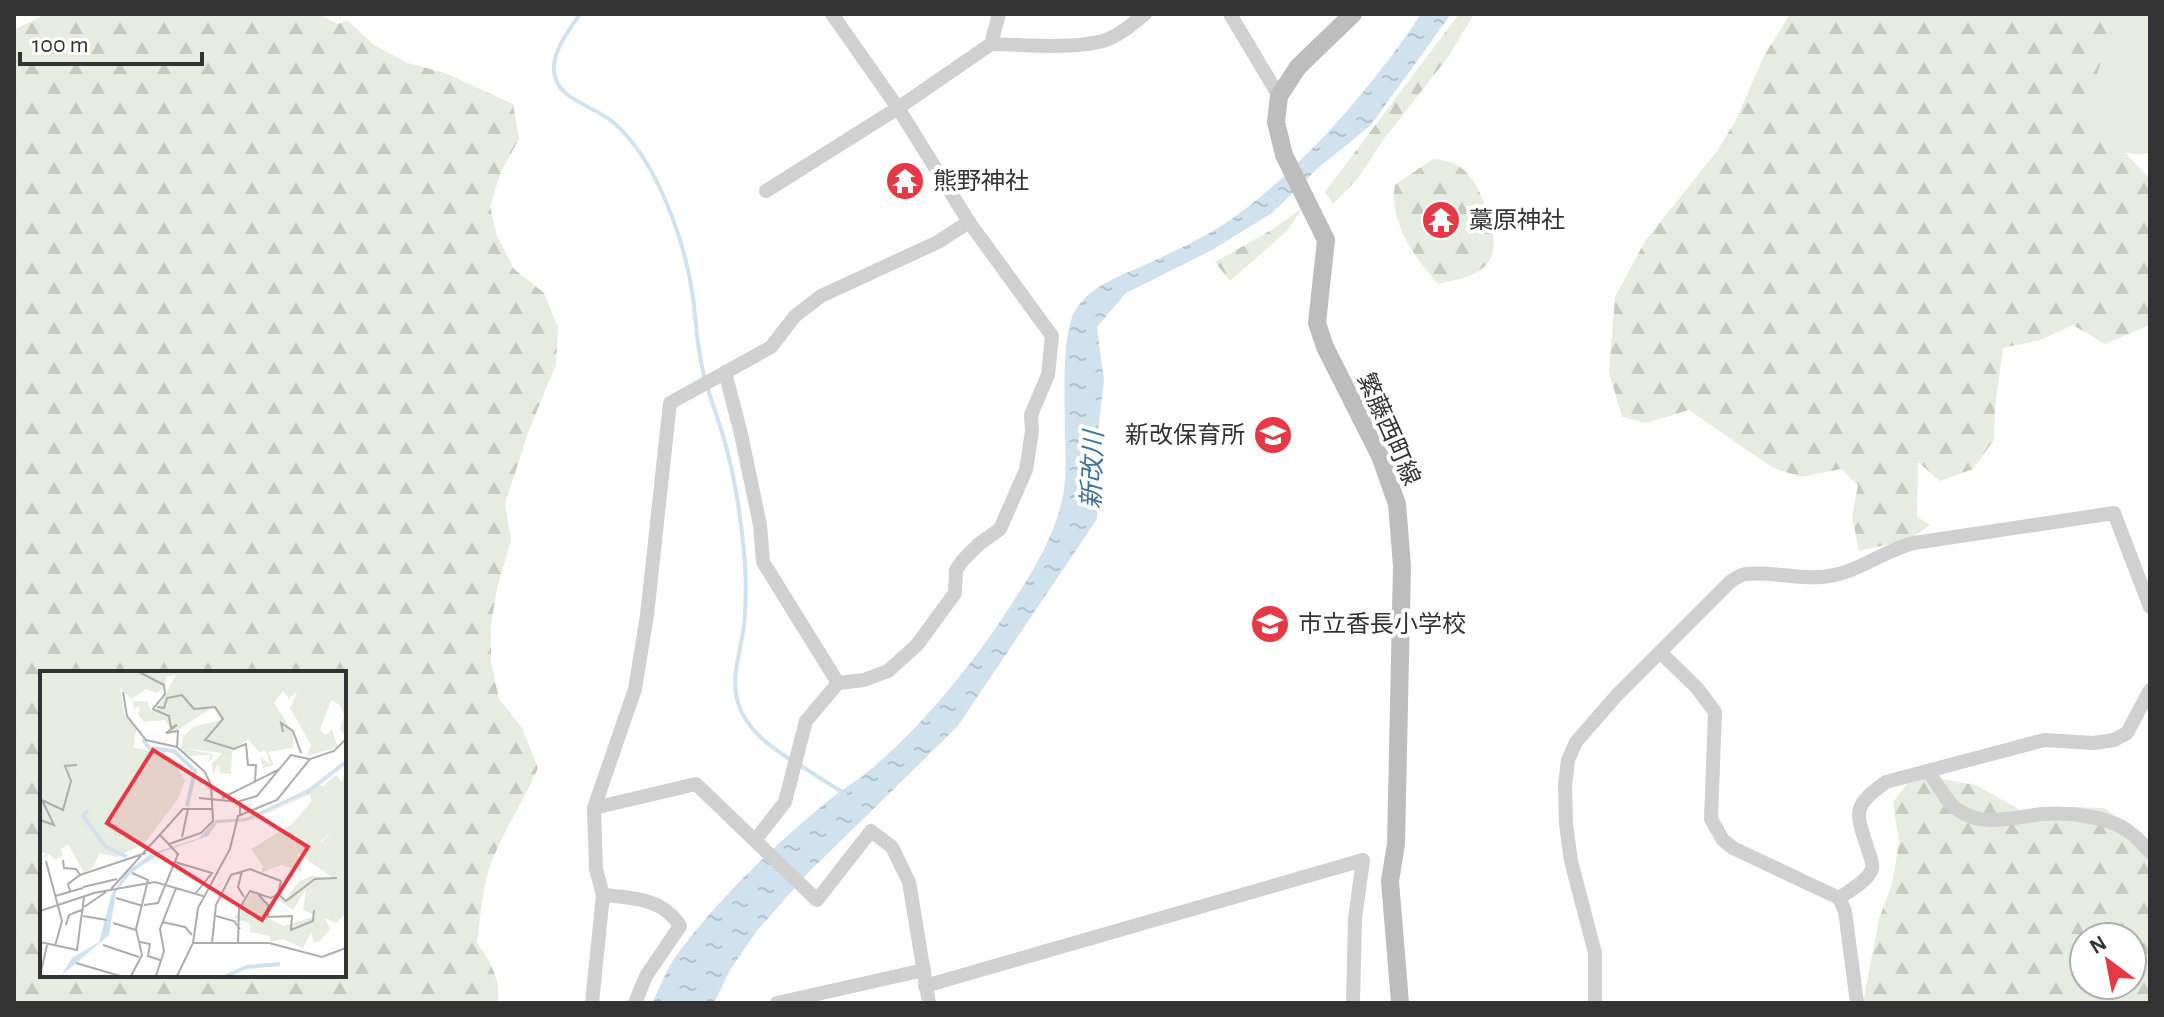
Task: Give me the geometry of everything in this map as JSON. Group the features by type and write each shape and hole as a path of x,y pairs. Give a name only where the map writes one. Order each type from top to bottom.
{"main road":[{"path":"1279,96 1298,67 1353,14"},
{"name":"繁藤西町線","path":"1279,96 1276,122 1284,155 1326,240 1317,323 1325,347 1380,456 1397,504 1401,532 1396,844 1390,881 1400,1003"}],"street":[{"path":"756,839 785,802 806,721 838,683 864,680 888,671 917,645 955,593 956,570 963,560 1000,529 1026,470 1032,431 1031,415 1048,375 1052,336 969,222 898,108 832,14"},
{"path":"991,44 999,14"},
{"path":"766,191 898,108 991,44 1049,45 1102,41 1145,14"},
{"path":"1230,14 1279,96"},
{"path":"592,1003 603,895 596,869 594,808 635,689 647,615 670,403 771,347 795,316 821,296 938,242 969,222"},
{"path":"725,372 760,525 763,562 838,683"},
{"path":"1595,1003 1595,953 1571,861 1566,824 1568,760 1576,742 1617,695 1712,596 1730,582 1745,574 1825,577 1849,572 1892,548 1914,543 2114,513 2150,607"},
{"path":"1660,652 1697,688 1715,712 1711,819 1723,840 1747,855 1839,898 1845,911 1857,1003"},
{"path":"1839,898 1862,881 1872,869 1858,820 1863,798 1886,782 2044,740 2094,743 2114,740 2127,733 2150,690"},
{"path":"1928,771 1956,809 1977,820 2047,814 2075,815 2113,823 2131,832 2150,852"},
{"path":"594,808 696,784 817,900 871,831 892,847 909,882 929,1003"},
{"path":"925,986 1363,860 1355,919 1353,1003"},
{"path":"603,895 647,899 673,914 680,926 646,976 635,1003"},
{"path":"777,1003 924,970"}],"green space":[{"path":"46,14 318,14 338,24 347,20 374,45 408,63 445,73 513,104 519,139 501,172 490,206 497,236 514,269 544,293 558,327 556,364 528,433 505,504 511,540 497,588 491,625 491,662 499,699 522,728 538,768 494,856 483,897 477,943 496,979 497,1003 14,1003 14,30"},
{"path":"1459,14 1474,14 1449,56 1383,140 1359,177 1333,204 1325,192"},
{"path":"1790,14 2106,14 2107,44 2085,110 2150,179 2150,325 2105,344 2073,325 2040,340 2003,348 1994,440 1973,469 1940,481 1918,462 1917,517 1930,525 1908,540 1859,551 1852,516 1858,485 1841,469 1801,477 1773,468 1689,410 1646,423 1622,417 1609,372 1615,297 1645,241 1717,151 1736,120 1764,56"},
{"path":"2102,14 2150,14 2150,153 2102,150 2082,121"},
{"name":"藁原神社","path":"1433,159 1456,164 1473,181 1489,216 1494,241 1489,261 1479,271 1438,284 1405,238 1394,199 1395,185"},
{"path":"1303,207 1287,231 1230,281 1215,262 1275,228"},
{"path":"1915,774 1976,785 2022,811 2052,807 2104,808 2150,840 2150,1003 1863,1003 1879,919 1892,884 1899,843 1893,802"}],"water":[{"name":"新改川","path":"1421,14 1451,14 1371,125 1317,169 1272,213 1212,250 1126,293 1097,327 1104,381 1097,439 1097,519 957,727 807,874 756,932 730,970 714,1003 652,1003 672,961 709,915 783,839 870,770 931,710 969,664 1026,581 1049,539 1063,494 1067,342 1070,323 1082,301 1108,282 1218,228 1264,194 1338,121 1383,67"}],"waterway":[{"path":"580,14 556,54 556,80 566,93 614,123 629,139 656,180 676,228 689,275 706,384 727,450 741,521 745,603 736,674 738,703 752,729 791,760"},
{"path":"798,764 845,794"}],"place":[{"name":"熊野神社","path":"905,181"},
{"name":"藁原神社","path":"1441,220"},
{"name":"新改保育所","path":"1273,435"},
{"name":"市立香長小学校","path":"1270,624"}]}
